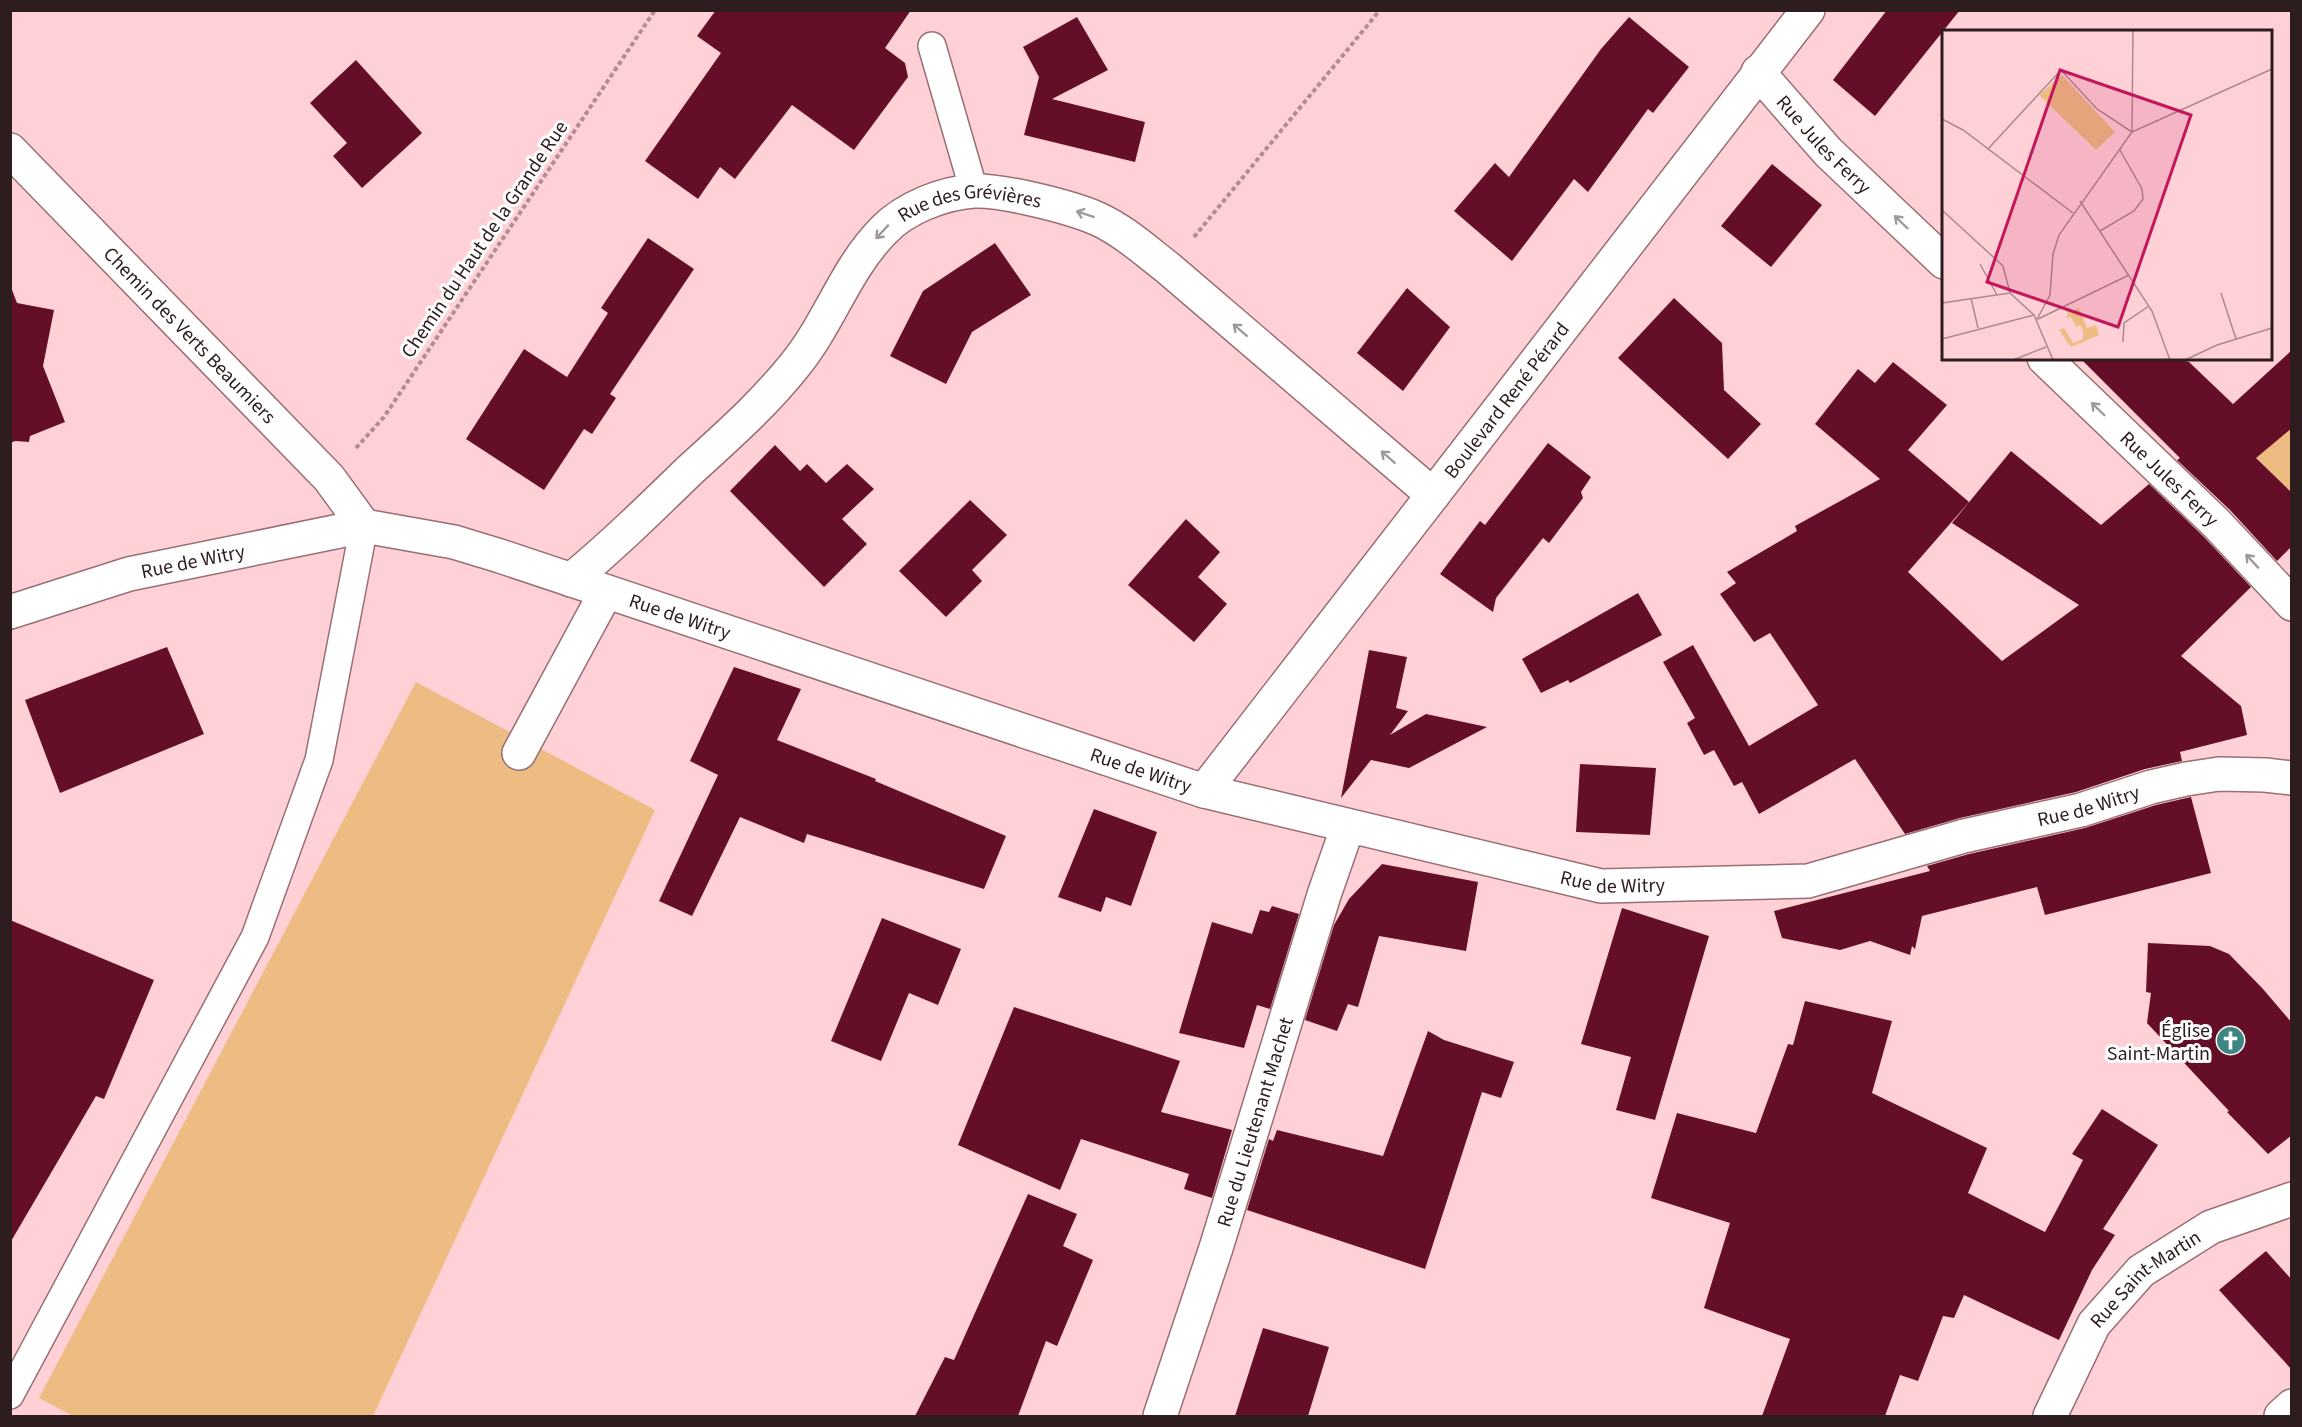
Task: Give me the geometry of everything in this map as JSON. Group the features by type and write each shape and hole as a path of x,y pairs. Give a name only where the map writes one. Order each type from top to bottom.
{"street":[{"name":"Boulevard René Pérard","path":"1204,791 1808,10"},
{"name":"Rue Jules Ferry","path":"1758,72 1828,152 1942,260"},
{"name":"Chemin des Verts Beaumiers","path":"10,150 328,477 364,526"},
{"name":"Rue des Grévières","path":"571,580 747,417 794,366 817,333 861,258 884,229 909,210 944,197 974,191 1014,196 1061,207 1098,219 1126,236 1168,268 1432,495"},
{"name":"Rue Jules Ferry","path":"2046,360 2216,523 2292,603"},
{"name":"Rue de Witry","path":"10,612 129,574 364,526 454,542 1204,791 1600,886 1808,881 1964,836 2081,810 2151,787 2186,779 2219,774 2292,778"},
{"path":"519,753 606,592"},
{"name":"Rue du Lieutenant Machet","path":"1160,1416 1216,1248 1323,895 1348,825"},
{"name":"Rue Saint-Martin","path":"2050,1416 2094,1324 2141,1271 2211,1227 2292,1199"},
{"path":"2282,1416 2292,1406"}],"lane":[{"path":"932,46 974,191"},
{"path":"10,1395 255,937 319,760 364,526"}],"path":[{"name":"Chemin du Haut de la Grande Rue","path":"328,477 384,417 655,10"},
{"path":"1168,268 1380,10"}],"shaded area":[{"path":"2291,428 2291,493 2248,449"},
{"path":"416,682 655,810 373,1416 73,1416 39,1398"}],"building":[{"path":"716,10 911,10 885,48 905,63 908,77 854,150 792,105 735,179 720,167 698,199 645,161 721,53 697,36"},
{"path":"1887,10 1960,10 1875,116 1833,80"},
{"path":"1077,17 1108,70 1052,99 1145,122 1135,162 1024,135 1039,77 1023,47"},
{"path":"1629,17 1689,67 1653,113 1648,109 1588,192 1574,179 1512,261 1454,211 1495,163 1509,177 1601,49"},
{"path":"356,60 422,133 362,188 333,156 347,143 310,103"},
{"path":"1772,164 1822,205 1771,267 1721,226"},
{"path":"648,238 694,269 610,394 616,398 592,434 584,429 544,490 466,439 524,349 567,377 608,313 601,308"},
{"path":"995,243 1031,295 972,332 946,384 890,356 923,291"},
{"path":"1407,288 1450,327 1403,391 1357,353"},
{"path":"10,290 17,303 54,310 43,366 65,422 30,436 29,442 10,443"},
{"path":"1674,298 1722,343 1724,390 1761,424 1728,459 1618,358"},
{"path":"2292,350 2292,428 2256,458 2292,493 2292,546 2277,561 2230,510 2177,460 2180,458 2082,360 2182,360 2189,362 2233,404"},
{"path":"1893,362 1947,405 1908,450 1969,502 1908,572 2002,661 2079,605 1952,523 2011,451 2101,525 2149,484 2251,587 2181,656 2241,706 2247,735 2180,752 2182,761 2145,769 2076,792 1960,818 1905,834 1855,759 1759,814 1742,782 1734,786 1714,750 1704,755 1687,723 1695,718 1663,662 1693,645 1749,746 1818,705 1770,633 1754,642 1720,594 1736,583 1727,572 1797,531 1795,526 1880,479 1815,424 1858,369 1875,383"},
{"path":"1548,443 1591,477 1581,492 1583,498 1549,543 1543,538 1496,598 1493,612 1440,574 1480,521 1485,525"},
{"path":"775,445 800,471 807,464 826,483 847,464 874,489 842,519 867,544 824,587 730,491"},
{"path":"970,500 1007,535 972,570 982,581 946,617 899,571"},
{"path":"1186,519 1220,552 1198,577 1227,604 1194,642 1128,585"},
{"path":"1638,593 1662,635 1570,683 1568,680 1541,693 1522,659"},
{"path":"167,647 204,734 60,793 25,700"},
{"path":"1369,650 1407,657 1396,708 1408,711 1390,735 1426,714 1487,727 1409,768 1371,760 1341,798"},
{"path":"734,667 801,689 777,740 876,779 875,781 1006,836 984,889 807,834 804,843 740,817 692,916 659,901 718,775 690,761"},
{"path":"1580,764 1656,768 1650,835 1576,832"},
{"path":"2191,797 2211,873 2045,915 2037,887 1922,916 1915,949 1912,946 1910,955 1870,941 1840,950 1782,938 1774,911 1930,871 1927,866 1969,854 2085,828 2156,805"},
{"path":"1094,809 1157,832 1131,906 1106,897 1101,912 1058,897"},
{"path":"1382,864 1478,882 1466,951 1379,936 1358,1007 1348,1004 1337,1031 1305,1020 1334,925 1349,899"},
{"path":"1272,906 1299,914 1270,1009 1257,1005 1244,1048 1179,1033 1212,922 1252,934 1260,910 1269,912"},
{"path":"1622,908 1709,936 1655,1120 1616,1110 1631,1057 1581,1044"},
{"path":"882,918 961,949 938,1005 909,993 881,1061 831,1041"},
{"path":"10,920 154,980 104,1099 96,1096 10,1243"},
{"name":"Église Saint-Martin","path":"2148,943 2210,946 2229,954 2292,1023 2292,1135 2268,1154 2147,1023 2151,993 2146,992"},
{"path":"1805,1001 1892,1021 1872,1093 1987,1148 1968,1193 2045,1232 2083,1160 2072,1154 2102,1109 2158,1145 2103,1229 2115,1235 2092,1270 2059,1340 1964,1295 1954,1318 1943,1316 1918,1381 1900,1375 1885,1416 1762,1416 1790,1339 1704,1308 1730,1223 1651,1198 1677,1113 1756,1133 1788,1044 1793,1045"},
{"path":"1014,1007 1180,1061 1161,1112 1232,1130 1212,1198 1184,1189 1189,1174 1081,1139 1060,1190 958,1145"},
{"path":"1428,1031 1444,1040 1514,1062 1501,1098 1482,1092 1425,1269 1247,1210 1269,1139 1273,1141 1277,1130 1383,1156"},
{"path":"1028,1194 1077,1214 1063,1246 1093,1260 1057,1346 1046,1341 1018,1416 915,1416 945,1357 954,1360"},
{"path":"2266,1251 2292,1280 2292,1370 2219,1290"},
{"path":"1263,1328 1329,1347 1308,1416 1235,1416"}],"place":[{"name":"Église Saint-Martin","path":"2231,1041"}]}
